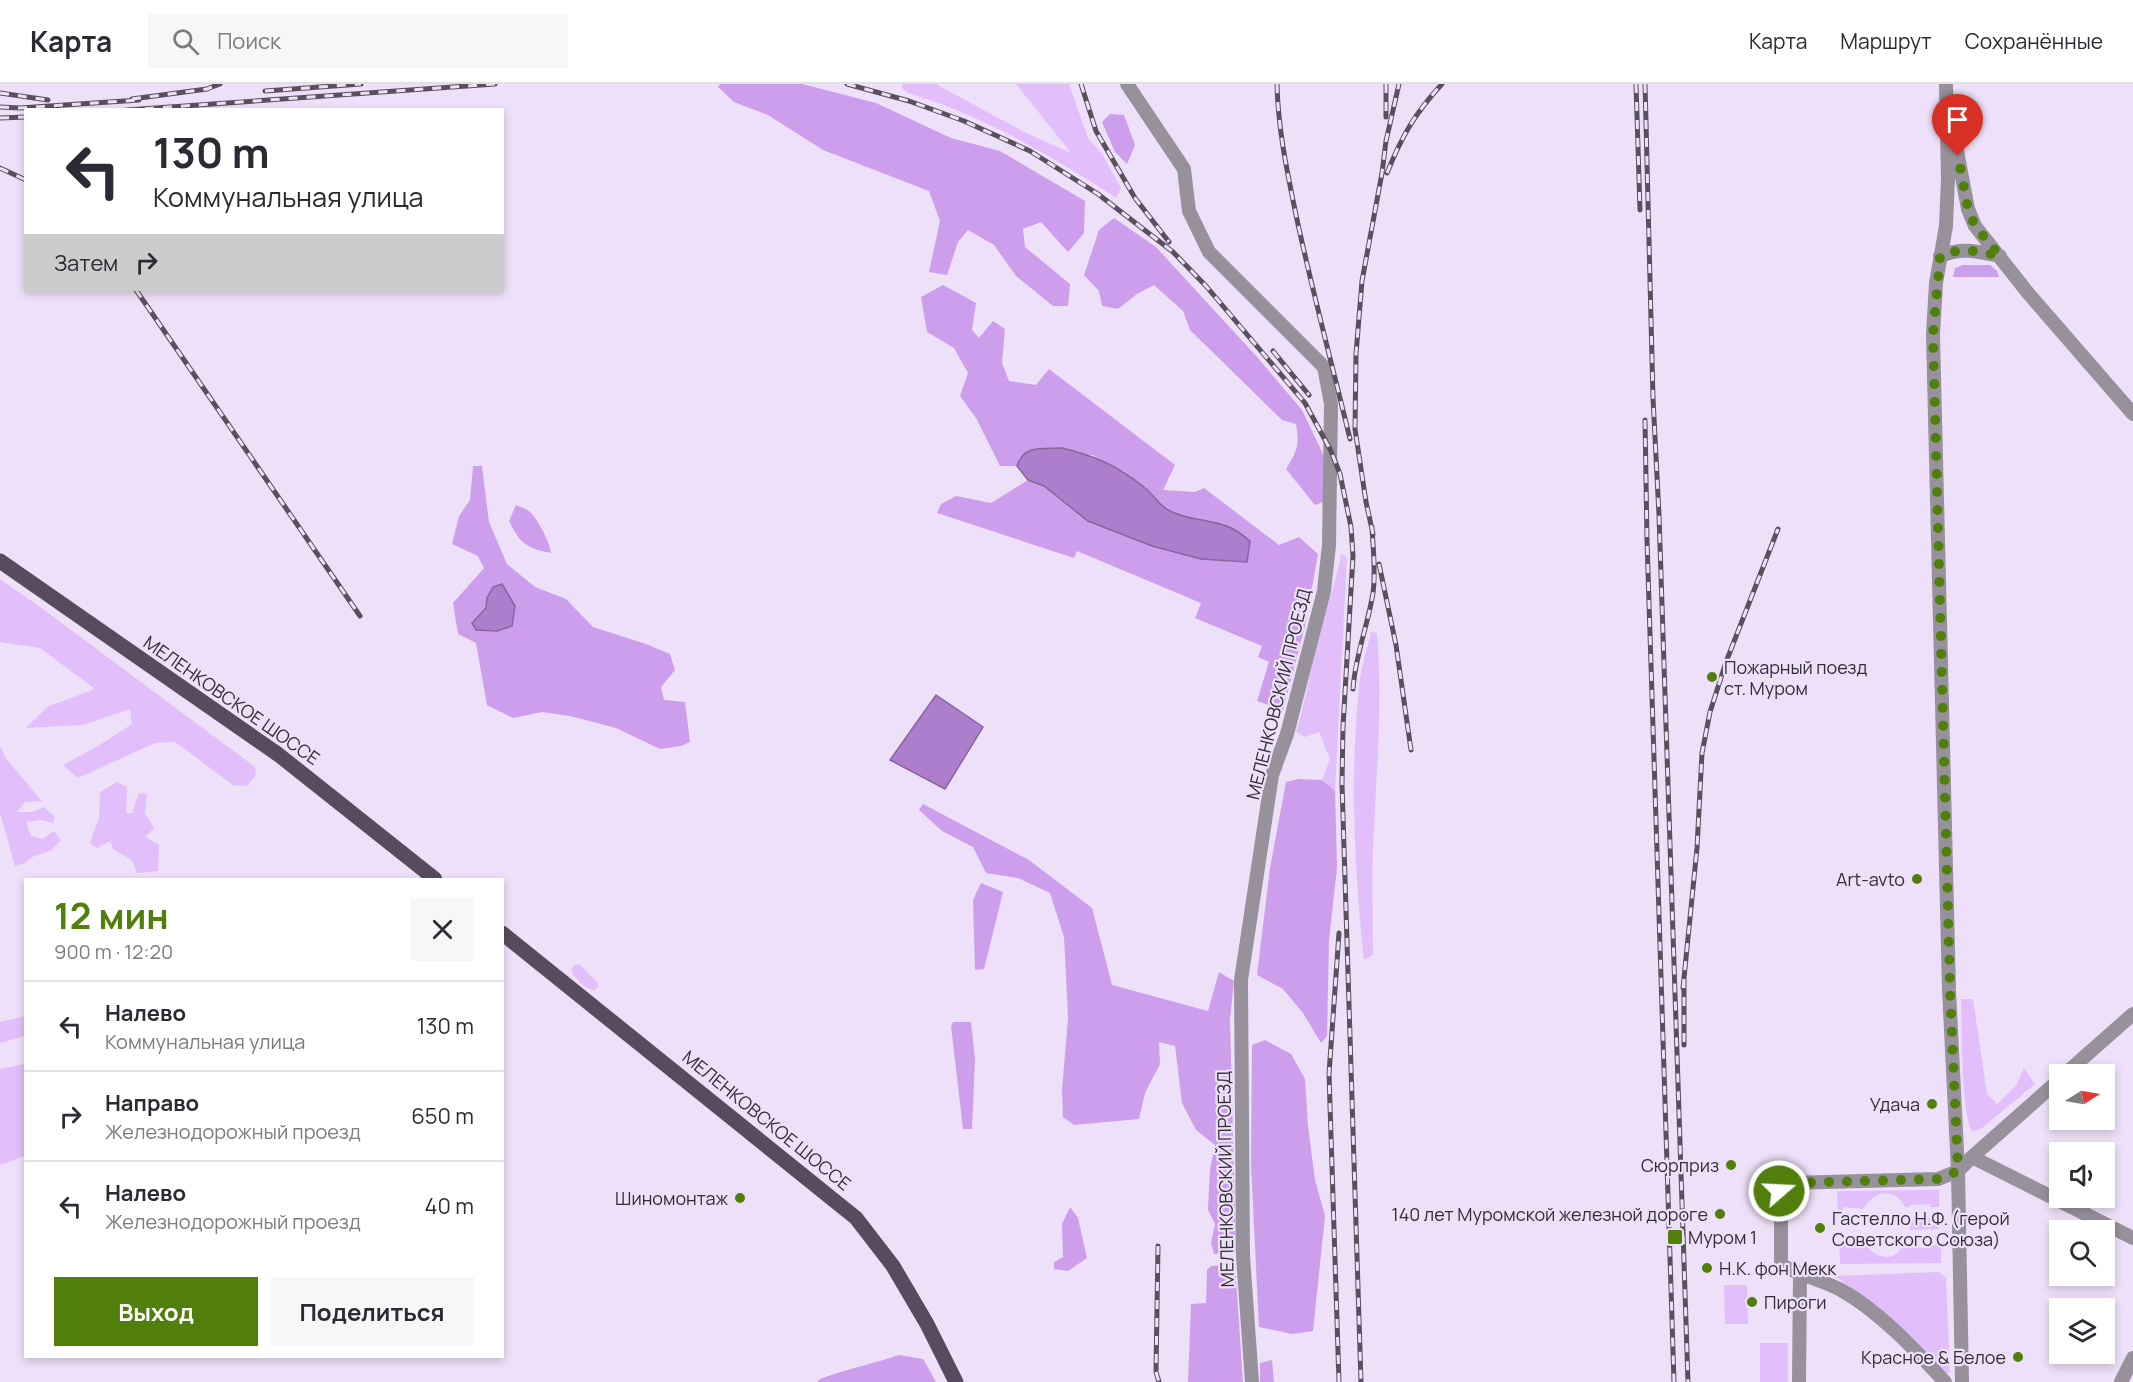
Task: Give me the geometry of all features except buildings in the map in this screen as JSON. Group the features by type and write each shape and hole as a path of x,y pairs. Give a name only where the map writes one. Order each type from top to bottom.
{"main road":[{"name":"МЕЛЕНКОВСКОЕ ШОССЕ","path":"0,561 279,755 434,878"},
{"name":"МЕЛЕНКОВСКОЕ ШОССЕ","path":"504,935 856,1218 893,1266 927,1324 956,1382"}],"street":[{"name":"МЕЛЕНКОВСКИЙ ПРОЕЗД","path":"1127,84 1184,169 1189,211 1209,252 1324,367 1330,405 1332,436 1329,545 1324,591 1287,734 1272,775 1241,980 1243,1256 1252,1382"},
{"path":"1947,91 1968,209 1975,226 2028,293 2133,414"},
{"path":"1947,91 1946,226 1940,256 1933,335 1950,990 1958,1171 1962,1379 1942,1379 1873,1312 1840,1290 1781,1265 1779,1191 1781,1186 1788,1183 1938,1179 1958,1171 2049,1089"},
{"path":"1940,256 1957,250 2000,256"},
{"path":"2076,1064 2133,1014"},
{"path":"1972,1157 2133,1238"},
{"path":"1799,1382 1800,1275"},
{"path":"2121,1382 2133,1358"}],"shaded area":[{"path":"720,84 802,84 876,103 951,138 1000,151 1085,201 1084,233 1068,252 1041,222 1023,229 1025,247 1070,284 1068,306 1053,306 1016,276 994,245 968,230 958,242 947,275 929,272 940,221 929,191 823,150 768,115 734,102 718,87"},
{"path":"902,84 936,84 1026,133 1071,153 1016,84 1069,84 1088,138 1102,154 1121,188 1116,198 1021,141 955,109 908,93 902,88"},
{"path":"1110,114 1124,115 1135,145 1127,164 1115,152 1102,122"},
{"path":"1114,218 1156,247 1258,358 1302,410 1323,454 1326,480 1323,502 1315,505 1286,469 1297,448 1296,424 1282,420 1190,330 1183,311 1154,285 1137,294 1118,309 1102,306 1099,291 1084,275 1099,230"},
{"path":"1963,265 1990,265 1997,271 1999,277 1953,277 1955,268"},
{"path":"943,285 976,303 972,330 979,338 993,321 1005,329 1002,363 1009,381 1036,385 1049,369 1175,465 1163,490 1195,492 1204,488 1279,545 1299,537 1318,554 1305,626 1283,710 1257,701 1269,662 1258,657 1262,646 1195,618 1201,603 1077,551 1074,558 937,513 941,504 956,496 991,503 1028,480 1044,486 1088,521 1208,521 1189,519 1166,509 1150,492 1125,472 1092,455 1020,457 1017,466 1000,466 976,418 960,396 968,373 954,348 927,332 921,297"},
{"path":"1041,448 1062,448 1096,458 1116,468 1176,514 1235,530 1250,541 1247,562 1201,559 1152,546 1088,521 1044,486 1028,480 1017,466 1024,454 1029,451"},
{"path":"473,466 482,466 489,522 507,564 535,587 566,599 593,627 670,654 675,670 661,687 664,700 685,702 690,742 681,746 660,749 616,728 570,716 542,712 513,718 487,705 476,643 458,634 453,603 484,568 478,556 452,544 459,516 470,500","holes":["502,585 497,631 472,623 486,608 487,598 493,587"]},
{"path":"516,505 533,515 540,525 551,553 530,547 517,535 509,521"},
{"path":"1341,554 1347,557 1335,791 1322,780 1330,759 1319,732 1305,737 1296,732"},
{"path":"0,579 255,767 256,775 247,786 233,785 175,742 155,743 78,778 63,765 132,724 130,709 83,725 26,728 47,707 95,689 40,648 0,642"},
{"path":"502,584 515,606 512,626 497,631 476,630 472,623 486,608 487,598 493,587"},
{"path":"1371,632 1377,633 1379,714 1373,849 1373,955 1364,960 1358,892 1354,789 1359,686"},
{"path":"936,695 983,727 945,789 890,760"},
{"path":"0,746 7,760 42,801 25,802 17,812 32,812 44,807 55,817 53,823 40,820 26,822 31,836 43,839 54,831 61,840 50,851 15,866 0,813"},
{"path":"1299,779 1322,780 1335,791 1337,868 1329,940 1327,1036 1321,1043 1303,1013 1283,989 1257,975 1270,868 1286,782"},
{"path":"117,782 127,787 126,813 132,813 139,793 147,794 145,813 154,828 145,837 159,845 158,871 137,873 132,860 114,850 110,841 97,848 90,843 99,818 100,792"},
{"path":"923,804 1029,860 1092,908 1112,985 1208,1011 1219,972 1234,981 1230,1020 1236,1252 1214,1254 1211,1243 1215,1224 1208,1210 1210,1169 1215,1145 1196,1130 1182,1103 1175,1046 1159,1042 1160,1064 1145,1093 1139,1119 1074,1125 1063,1117 1062,1090 1068,1018 1064,937 1050,893 1018,878 986,873 973,847 942,831 919,810"},
{"path":"981,883 1003,892 984,969 975,970 973,900"},
{"path":"579,964 598,983 594,991 580,983 575,977 571,969"},
{"path":"1961,999 1973,999 1987,1094 1997,1104 2016,1086 2024,1068 2035,1084 1982,1128 1972,1132 1968,1122 1964,1089"},
{"path":"24,1016 24,1036 0,1043 0,1022"},
{"path":"953,1022 971,1022 975,1059 972,1129 963,1129 951,1026"},
{"path":"1265,1040 1291,1054 1305,1079 1315,1180 1325,1216 1313,1331 1292,1334 1259,1327 1251,1165 1252,1045"},
{"path":"24,1064 24,1156 0,1165 0,1069"},
{"path":"1939,1190 1939,1207 1930,1207 1930,1204 1905,1207 1895,1196 1884,1193 1873,1198 1863,1209 1843,1207 1843,1210 1838,1210 1837,1191"},
{"path":"1070,1207 1078,1218 1087,1258 1068,1271 1054,1269 1054,1262 1063,1257 1062,1224"},
{"path":"1937,1218 1938,1229 1910,1230 1910,1219"},
{"path":"1860,1241 1866,1241 1870,1250 1884,1257 1897,1254 1903,1245 1930,1248 1931,1245 1941,1245 1941,1263 1840,1264 1839,1242 1845,1242 1846,1245 1860,1245"},
{"path":"1235,1264 1243,1382 1188,1382 1191,1304 1206,1303 1207,1270 1211,1266"},
{"path":"1939,1272 1946,1278 1950,1373 1946,1373 1864,1297 1835,1276"},
{"path":"1724,1285 1747,1285 1748,1324 1725,1324"},
{"path":"1760,1343 1788,1343 1788,1382 1760,1382"},
{"path":"899,1355 923,1359 936,1382 817,1382 830,1375"},
{"path":"1272,1360 1274,1382 1260,1382 1260,1363"}],"railway":[{"path":"132,99 207,89 220,84"},
{"path":"265,91 361,84"},
{"path":"155,108 495,84"},
{"path":"847,84 909,101 964,121 1030,151 1098,194 1173,252 1206,286 1305,403 1331,451 1340,474 1351,527 1353,556 1342,784 1361,1382"},
{"path":"1081,84 1096,131 1135,198 1169,242"},
{"path":"1277,84 1281,134 1296,215 1350,439"},
{"path":"1386,84 1386,117"},
{"path":"1373,534 1355,429 1356,354 1362,281 1386,141 1399,84"},
{"path":"1387,173 1410,126 1442,84"},
{"path":"1636,84 1640,210"},
{"path":"1645,84 1653,398 1659,515 1688,1382"},
{"path":"0,93 48,100"},
{"path":"0,107 20,108 139,100"},
{"path":"0,118 24,117"},
{"path":"0,168 24,179"},
{"path":"137,291 360,616"},
{"path":"1273,351 1309,395"},
{"path":"1645,420 1674,1382"},
{"path":"1353,689 1356,665 1373,593 1372,527"},
{"path":"1683,988 1697,848 1702,753 1710,712 1726,662 1778,529"},
{"path":"1379,564 1396,645 1411,750"},
{"path":"1339,933 1329,1074 1339,1382"},
{"path":"1684,979 1684,1045"},
{"path":"1158,1246 1156,1372 1159,1382"}],"place":[{"name":"Пожарный поезд ст. Муром","path":"1712,677"},
{"name":"Art-avto","path":"1917,879"},
{"name":"Удача","path":"1932,1104"},
{"name":"Сюрприз","path":"1731,1165"},
{"name":"Шиномонтаж","path":"740,1198"},
{"name":"140 лет Муромской железной дороге","path":"1720,1214"},
{"name":"Гастелло Н.Ф. (герой Советского Союза)","path":"1820,1228"},
{"name":"Муром 1","path":"1675,1237"},
{"name":"Н.К. фон Мекк","path":"1707,1268"},
{"name":"Пироги","path":"1752,1302"},
{"name":"Красное & Белое","path":"2018,1357"}],"route":[{"path":"1779,1191 1781,1186 1788,1183 1938,1179 1958,1171 1950,990 1933,335 1940,256 1957,250 2000,256 1975,226 1968,209 1958,156"}]}
